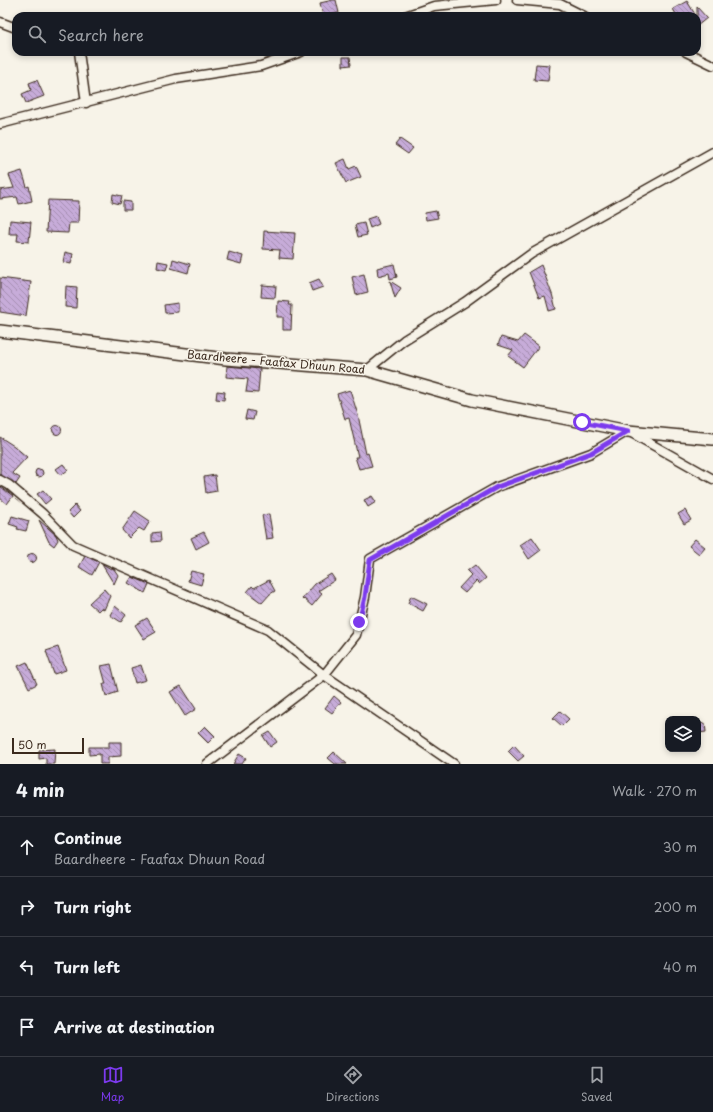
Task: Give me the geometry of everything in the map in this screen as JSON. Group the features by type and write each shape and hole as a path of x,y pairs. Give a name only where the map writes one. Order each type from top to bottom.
{"main road":[{"name":"Baardheere - Faafax Dhuun Road","path":"0,331 226,359 367,370 472,400 628,431 713,439"}],"street":[{"path":"417,12 434,6 496,0"},
{"path":"517,0 560,4 576,12"},
{"path":"0,22 12,26"},
{"path":"80,56 86,103"},
{"path":"0,124 176,79 261,66 290,56"},
{"path":"695,56 713,64"},
{"path":"367,370 404,340 465,302 531,254 713,152"},
{"path":"207,764 324,676 356,635 365,597 370,560 497,487 591,453 628,431 713,479"},
{"path":"0,480 9,485 43,514 73,545 268,630 324,676 454,764"}],"building":[{"path":"336,0 339,12 322,12 320,3"},
{"path":"687,1 694,12 675,12 673,9"},
{"path":"697,7 707,18 701,23 701,12 697,12"},
{"path":"343,57 350,57 351,65 343,66"},
{"path":"536,64 550,65 548,81 534,80"},
{"path":"37,80 44,96 26,103 22,94 31,90 29,83"},
{"path":"400,139 413,148 408,154 395,145"},
{"path":"345,159 349,169 356,166 361,177 346,183 336,163"},
{"path":"22,171 27,187 29,186 32,201 19,204 17,197 0,199 0,190 14,188 9,175"},
{"path":"113,194 122,196 120,204 112,202"},
{"path":"48,200 79,201 78,223 69,223 68,233 46,232"},
{"path":"123,201 131,202 131,210 123,210"},
{"path":"436,211 438,218 426,220 425,213"},
{"path":"376,216 379,224 370,228 367,219"},
{"path":"10,220 31,222 29,242 17,241 18,234 9,234"},
{"path":"364,223 367,235 358,237 355,225"},
{"path":"264,231 295,233 293,259 279,258 280,250 263,249"},
{"path":"65,252 73,254 71,264 63,262"},
{"path":"229,252 243,256 241,264 227,260"},
{"path":"173,259 190,264 188,273 171,268"},
{"path":"158,261 168,263 166,270 157,268"},
{"path":"394,264 397,277 390,279 389,273 378,276 377,268"},
{"path":"541,265 556,309 549,311 545,296 539,298 529,272"},
{"path":"364,274 368,292 356,295 352,277"},
{"path":"0,278 31,282 26,316 0,312"},
{"path":"319,279 323,287 312,291 309,283"},
{"path":"390,281 401,288 395,298"},
{"path":"262,285 276,286 275,298 261,297"},
{"path":"66,286 77,287 76,308 65,307"},
{"path":"278,301 290,302 289,305 292,305 291,330 283,330 283,317 277,317"},
{"path":"178,303 178,312 165,313 164,305"},
{"path":"524,335 539,346 523,367 508,356 513,350 498,345 501,337 518,342"},
{"path":"227,366 260,369 258,393 246,392 248,379 226,377"},
{"path":"350,390 358,415 366,454 368,453 372,466 359,469 355,457 358,457 349,418 345,419 337,394"},
{"path":"217,391 225,392 224,400 216,399"},
{"path":"247,410 255,412 253,420 245,419"},
{"path":"55,426 59,426 61,430 59,434 55,434 53,432 53,428"},
{"path":"0,437 27,457 12,473 20,478 16,484 0,475"},
{"path":"63,464 68,470 61,475 56,469"},
{"path":"37,469 41,469 43,473 41,477 37,477 35,475 35,471"},
{"path":"215,475 217,491 206,493 204,477"},
{"path":"0,486 13,496 7,504 0,498"},
{"path":"43,490 51,499 45,504 37,494"},
{"path":"372,496 376,502 368,507 364,500"},
{"path":"75,505 80,511 73,518 68,512"},
{"path":"685,510 691,520 684,524 678,514"},
{"path":"135,511 150,521 144,531 139,528 129,538 122,530"},
{"path":"269,514 273,538 266,539 262,515"},
{"path":"12,516 29,521 26,531 17,529 18,527 9,524"},
{"path":"39,520 56,535 58,540 54,546 49,542"},
{"path":"160,532 161,541 152,542 152,533"},
{"path":"204,532 209,542 196,549 191,538"},
{"path":"532,537 541,550 529,559 520,545"},
{"path":"695,539 705,547 699,554 689,546"},
{"path":"32,553 37,558 32,563 27,558"},
{"path":"85,556 99,562 92,575 79,567"},
{"path":"101,563 111,569 114,569 118,575 114,584"},
{"path":"475,565 486,578 479,584 476,581 465,593 459,588 471,575 467,571"},
{"path":"191,571 204,574 201,585 188,581"},
{"path":"331,574 335,580 318,591 322,594 312,606 302,599 315,584"},
{"path":"132,577 149,584 145,593 128,583"},
{"path":"269,580 275,591 262,603 247,592 252,586 254,588"},
{"path":"104,589 110,596 104,610 101,608 98,611 89,603"},
{"path":"411,596 427,604 423,611 408,603"},
{"path":"115,606 126,615 121,622 110,615"},
{"path":"147,618 156,632 144,639 135,625"},
{"path":"58,647 66,670 54,674 46,651"},
{"path":"27,662 37,684 29,688 18,666"},
{"path":"111,664 118,692 106,696 103,684 106,684 101,666"},
{"path":"141,665 146,680 135,683 131,668"},
{"path":"181,686 196,709 185,716 170,692"},
{"path":"334,696 341,702 332,713 325,708"},
{"path":"560,711 569,719 562,726 553,718"},
{"path":"705,723 706,732 701,733 701,724"},
{"path":"205,726 215,736 208,743 198,733"},
{"path":"270,732 277,742 270,747 263,736"},
{"path":"109,742 121,742 121,756 108,757 108,764 100,764 100,754 89,755 89,747 109,747"},
{"path":"514,745 524,756 518,761 508,751"},
{"path":"55,749 54,764 46,764 46,758 39,759 39,750"},
{"path":"334,752 347,764 335,764 328,758"},
{"path":"239,754 246,758 242,764 233,764"}],"route":[{"path":"359,622 365,597 370,560 497,487 591,453 628,431 582,422"}]}
